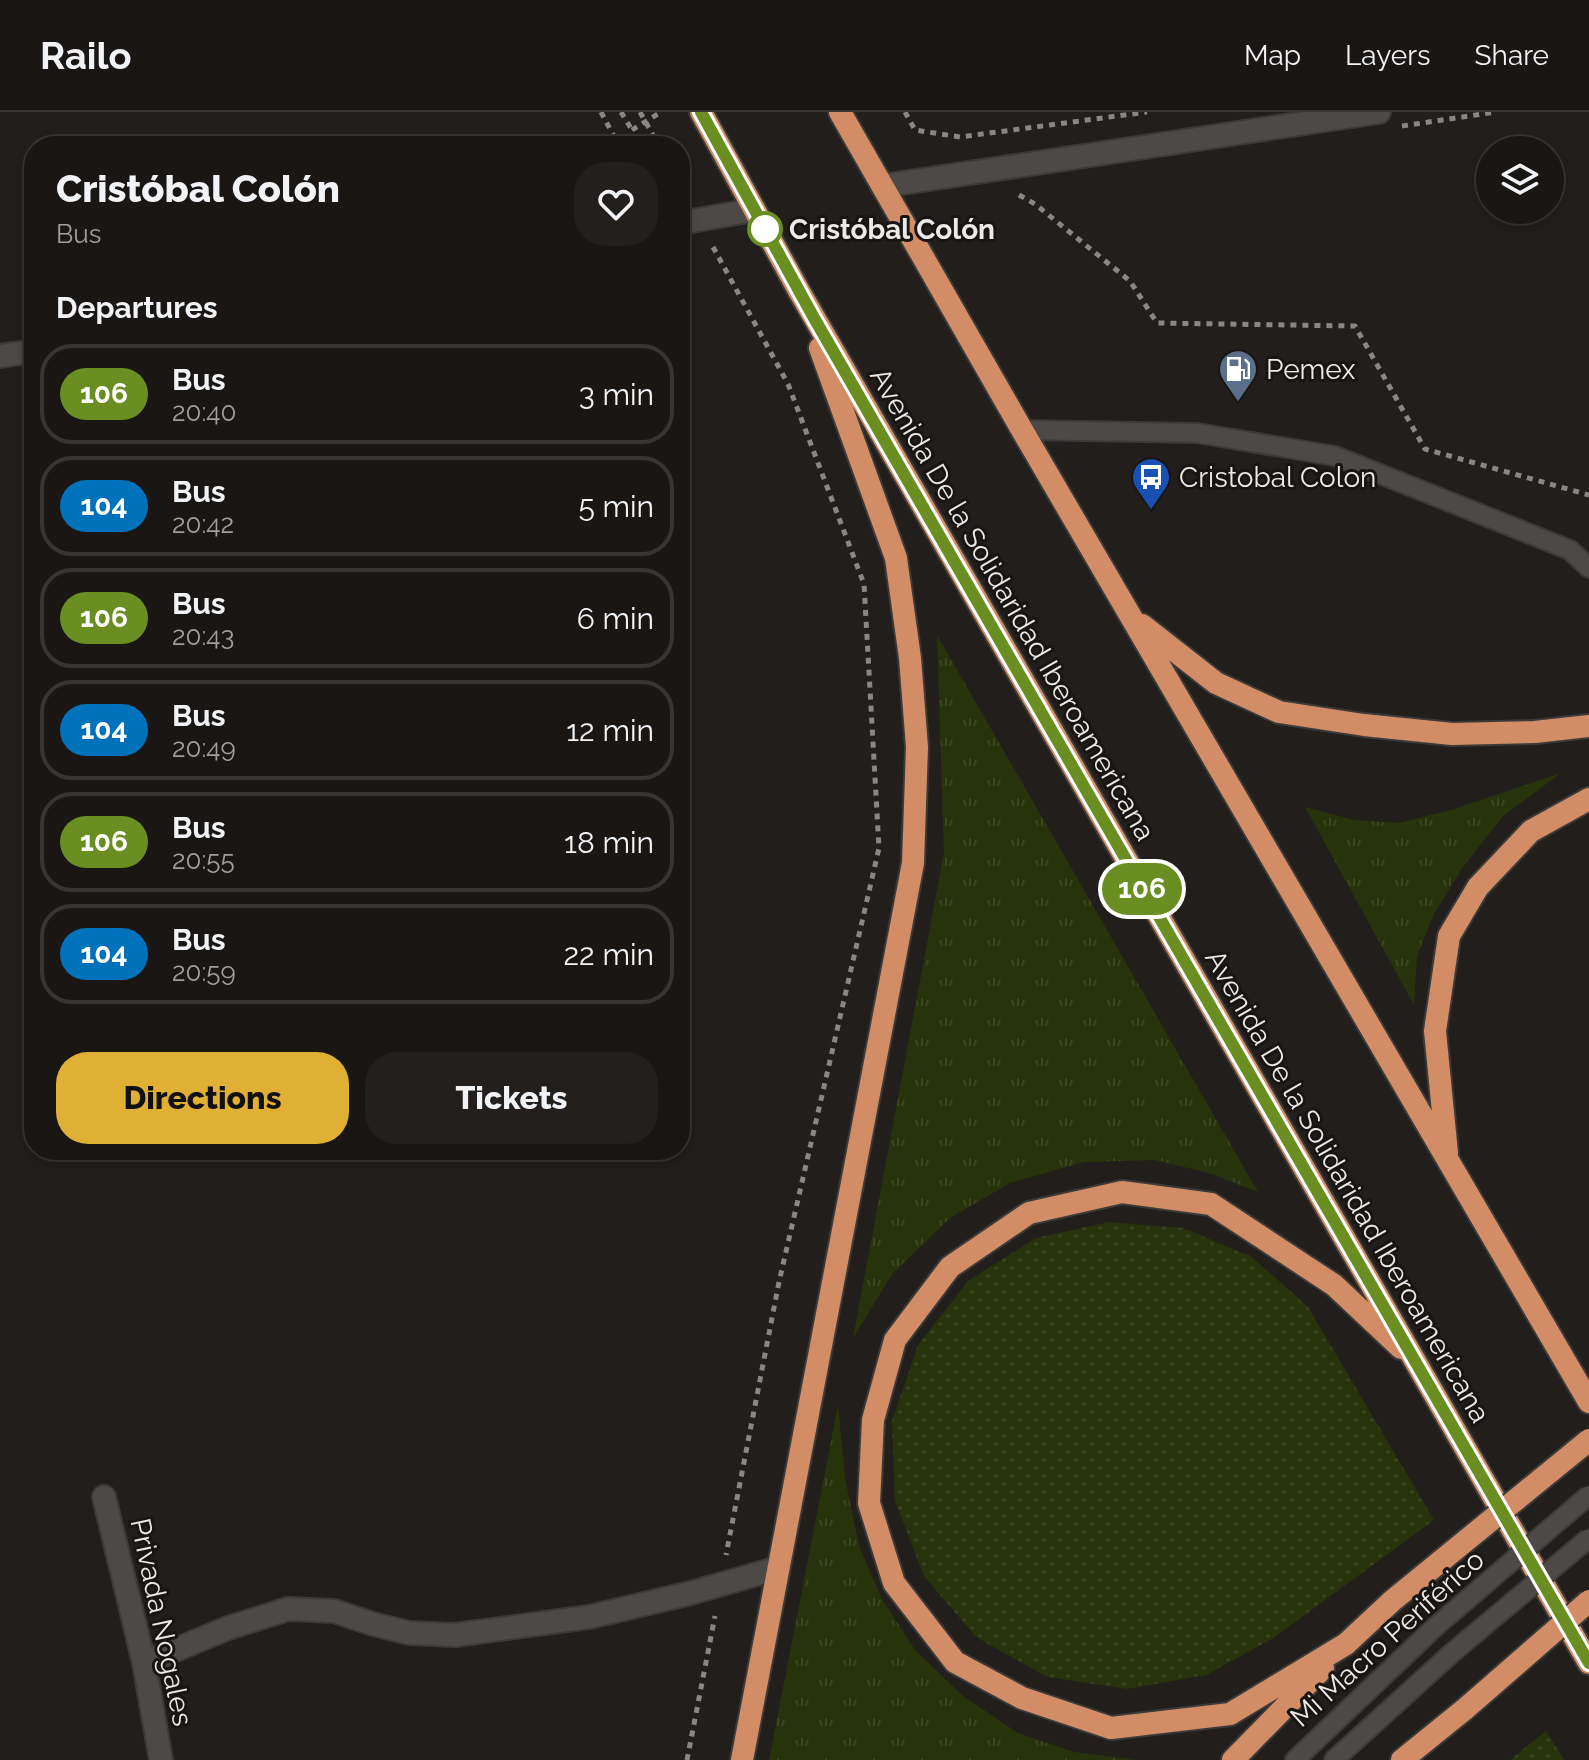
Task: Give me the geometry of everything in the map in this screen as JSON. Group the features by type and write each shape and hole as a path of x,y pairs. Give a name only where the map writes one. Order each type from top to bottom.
{"highway":[{"name":"Avenida De la Solidaridad Iberoamericana","path":"701,112 799,291 1187,969 1589,1663"},
{"path":"840,112 1589,1402"},
{"path":"742,1760 913,863 917,747 910,658 896,558 799,291"},
{"path":"1132,618 1216,683 1279,712 1452,734 1535,732 1589,726"},
{"path":"1448,1162 1435,1031 1449,936 1478,887 1531,831 1589,799"},
{"path":"1346,1644 1230,1714 1111,1728 1022,1698 955,1662 894,1583 869,1503 873,1420 895,1340 950,1267 1029,1213 1122,1192 1211,1204 1334,1285 1419,1365"},
{"path":"1233,1760 1392,1601 1589,1440"},
{"path":"1402,1760 1589,1601"},
{"path":"1413,1760 1465,1709"}],"street":[{"path":"882,186 1379,112"},
{"path":"690,221 754,210"},
{"path":"0,356 24,352"},
{"name":"Privada Nogales","path":"104,1497 144,1663 161,1760"},
{"path":"144,1663 228,1628 288,1609 334,1611 409,1633 455,1635 589,1617 778,1568"}],"lane":[{"path":"1022,430 1197,433 1335,456 1570,550 1589,568"},
{"name":"Mi Macro Periférico","path":"1295,1760 1434,1628 1589,1495"},
{"name":"Mi Macro Periférico","path":"1334,1760 1453,1652 1589,1538"}],"path":[{"path":"601,112 614,136"},
{"path":"621,112 632,130 661,112"},
{"path":"640,112 653,136"},
{"path":"905,112 915,130 960,137 1147,112"},
{"path":"1013,191 1035,204 1130,281 1157,323 1355,326 1425,449 1589,495"},
{"path":"687,1760 779,1282 879,848 864,584 788,384 690,223"}],"green space":[{"path":"937,635 1258,1192 1209,1173 1155,1160 1084,1162 1010,1183 950,1218 893,1273 853,1338 944,853"},
{"path":"1561,773 1503,816 1463,867 1434,914 1417,956 1414,1005 1305,807 1353,820 1399,823 1451,810"},
{"path":"1109,1222 1183,1228 1252,1257 1308,1307 1434,1520 1272,1639 1206,1675 1127,1689 1047,1677 976,1637 924,1576 895,1501 892,1421 918,1345 968,1281 1036,1238"},
{"path":"838,1405 845,1478 859,1546 882,1599 915,1650 963,1696 1018,1733 1074,1752 1136,1760 769,1760"},
{"path":"1546,1731 1564,1760 1510,1760"}],"bus line":[{"name":"106","path":"701,112 814,318 1589,1663"}],"place":[{"name":"Cristóbal Colón","path":"765,229"},
{"name":"Pemex","path":"1238,403"},
{"name":"Cristobal Colon","path":"1151,511"}]}
